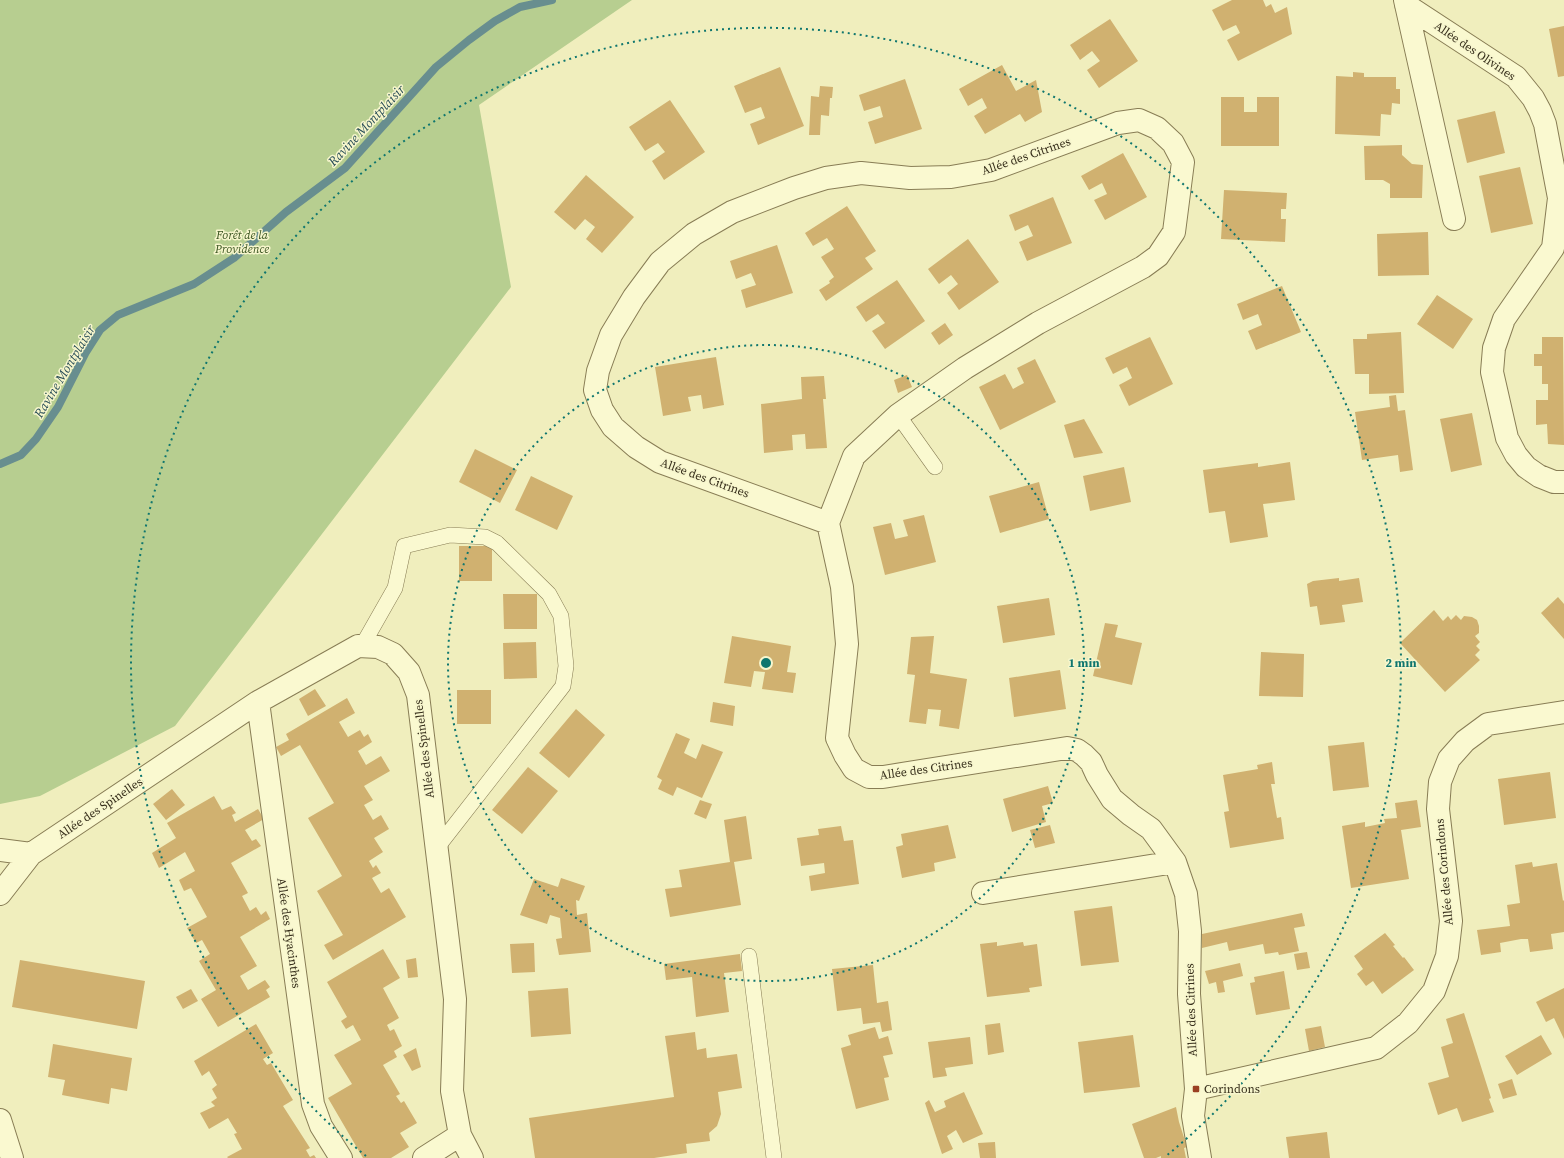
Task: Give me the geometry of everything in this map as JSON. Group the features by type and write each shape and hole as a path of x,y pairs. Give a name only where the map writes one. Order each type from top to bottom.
{"street":[{"name":"Allée des Olivines","path":"1406,2 1454,219"},
{"name":"Allée des Olivines","path":"1406,2 1516,77 1533,98 1540,110 1545,124 1559,198 1553,248 1504,319 1494,348 1492,372 1507,438 1516,455 1526,467 1539,476 1554,482 1564,482"},
{"name":"Allée des Citrines","path":"828,523 660,462 636,448 613,427 602,410 596,390 598,371 611,335 634,297 660,262 694,234 732,212 794,188 826,178 861,173 910,178 950,178 990,170 1118,123 1139,120 1157,128 1173,143 1184,162 1174,232 1158,256 1143,267 1038,323 965,368 898,415 854,456 828,523 842,587 847,644 837,738 844,755 854,769 869,776 883,776 1067,748 1077,750 1091,762 1112,799 1151,829 1175,862 1186,894 1190,931 1189,994 1196,1089 1193,1116 1200,1158"},
{"name":"Allée des Spinelles","path":"0,894 32,854 258,702 358,646 378,647 393,654 409,672 418,695 455,999 452,1091 460,1135 472,1158"},
{"name":"Allée des Hyacinthes","path":"258,702 312,1104 321,1126 341,1158"},
{"name":"Allée des Corindons","path":"1196,1089 1376,1048 1408,1023 1434,991 1447,956 1451,921 1438,809 1440,782 1449,759 1465,741 1488,724 1564,712"},
{"path":"0,850 32,854"},
{"path":"983,893 1175,862"},
{"path":"0,1120 12,1158"},
{"path":"424,1158 460,1135"}],"lane":[{"path":"898,415 935,467"},
{"path":"362,646 394,588 404,546 450,535 485,537 498,543 549,594 561,616 566,666 563,686 436,849"},
{"path":"749,956 774,1158"}],"green space":[{"name":"Forêt de la Providence","path":"0,0 632,0 479,105 511,287 175,726 40,796 0,804"}],"building":[{"path":"1232,0 1263,0 1266,7 1271,4 1275,13 1287,7 1292,34 1238,61 1227,40 1240,33 1236,25 1223,31 1212,10"},
{"path":"1110,19 1138,61 1099,88 1087,70 1100,61 1092,51 1080,60 1070,45"},
{"path":"1564,26 1564,76 1558,77 1549,29"},
{"path":"1002,65 1016,91 1036,80 1042,112 1025,122 1020,114 985,134 974,116 987,108 982,98 968,106 959,89"},
{"path":"780,67 804,126 758,145 750,124 765,118 761,107 745,113 734,86"},
{"path":"1353,72 1364,73 1364,77 1396,77 1396,89 1400,89 1400,104 1392,103 1391,115 1381,114 1380,136 1335,134 1336,76 1353,77"},
{"path":"905,79 922,129 875,144 868,122 883,117 880,106 864,111 859,95"},
{"path":"820,86 833,87 832,98 830,98 829,116 821,115 820,135 809,135 811,96 819,97"},
{"path":"1221,97 1244,97 1244,112 1257,112 1257,97 1279,97 1279,146 1221,146"},
{"path":"670,100 705,152 664,180 652,161 665,152 658,143 645,151 629,127"},
{"path":"1495,111 1505,153 1467,163 1457,120"},
{"path":"1402,145 1402,155 1412,164 1423,165 1422,198 1390,198 1390,184 1383,180 1365,180 1364,146"},
{"path":"1123,153 1147,197 1105,220 1094,200 1107,194 1102,183 1089,190 1081,176"},
{"path":"1520,167 1533,224 1491,233 1479,176"},
{"path":"586,175 634,217 602,253 586,239 595,227 585,219 575,230 554,212"},
{"path":"1224,190 1287,193 1286,209 1281,209 1281,219 1286,219 1285,242 1221,239"},
{"path":"1053,197 1072,243 1027,261 1019,242 1033,236 1028,225 1015,231 1009,215"},
{"path":"847,206 876,251 865,258 873,269 826,301 819,290 830,283 829,281 834,277 821,257 834,249 827,238 813,246 805,233"},
{"path":"1428,232 1429,275 1378,276 1377,234"},
{"path":"968,239 999,282 959,310 947,293 958,284 951,275 939,284 928,269"},
{"path":"777,245 793,293 746,308 741,290 756,285 751,273 736,279 730,261"},
{"path":"897,280 925,321 885,349 872,331 885,323 878,314 866,322 856,307"},
{"path":"1282,286 1301,332 1256,350 1248,331 1262,325 1258,314 1243,320 1237,304"},
{"path":"1437,295 1473,319 1453,349 1417,324"},
{"path":"945,323 953,335 939,345 931,333"},
{"path":"1401,332 1404,393 1369,394 1369,374 1355,374 1353,339 1367,339 1367,334"},
{"path":"1150,337 1173,384 1129,406 1119,385 1132,378 1127,367 1113,374 1105,358"},
{"path":"1542,337 1563,337 1564,445 1548,444 1547,424 1536,425 1536,400 1548,400 1548,384 1542,384 1542,366 1534,366 1534,354 1542,354"},
{"path":"716,357 724,405 703,409 701,395 688,397 691,411 663,416 655,367"},
{"path":"1035,359 1056,402 1000,430 979,387 1005,374 1013,389 1024,383 1017,368"},
{"path":"907,375 912,387 898,393 894,380"},
{"path":"824,376 826,399 823,399 827,448 806,449 805,434 792,435 793,450 764,453 761,404 802,399 801,377"},
{"path":"1396,395 1398,411 1405,410 1413,470 1400,472 1398,455 1362,460 1355,412 1390,407 1389,396"},
{"path":"1472,413 1482,465 1451,472 1440,419"},
{"path":"1084,419 1103,453 1074,458 1064,425"},
{"path":"475,449 517,470 500,503 459,482"},
{"path":"1290,462 1295,500 1263,504 1268,537 1230,543 1225,511 1209,513 1203,470 1258,463 1258,467"},
{"path":"1124,467 1131,502 1090,511 1083,476"},
{"path":"531,476 573,496 557,530 515,510"},
{"path":"1039,482 1049,519 1000,533 989,496"},
{"path":"924,515 936,562 885,575 873,527 891,523 895,539 908,536 903,520"},
{"path":"459,546 492,546 492,581 459,581"},
{"path":"1339,578 1339,581 1359,578 1363,602 1342,605 1345,622 1320,625 1317,606 1310,607 1307,584 1313,581"},
{"path":"503,594 537,594 537,629 504,629"},
{"path":"1558,597 1564,604 1564,639 1541,613"},
{"path":"1049,598 1055,635 1003,643 997,606"},
{"path":"1434,610 1443,621 1448,616 1451,620 1456,615 1461,620 1464,616 1472,617 1477,620 1479,626 1479,633 1475,636 1480,642 1476,646 1480,650 1475,655 1480,660 1445,692 1400,643"},
{"path":"1105,623 1118,625 1115,637 1142,643 1132,685 1093,676"},
{"path":"732,636 791,646 787,672 796,673 793,693 762,689 765,672 754,671 751,687 724,683"},
{"path":"934,636 930,673 967,679 959,729 939,726 941,710 928,709 926,724 909,722 915,675 907,674 911,637"},
{"path":"536,642 537,678 504,679 503,643"},
{"path":"1261,652 1304,654 1303,697 1259,696"},
{"path":"1060,670 1066,709 1014,717 1009,678"},
{"path":"315,689 326,706 308,716 299,699"},
{"path":"457,690 491,690 491,724 457,724"},
{"path":"347,698 355,713 339,722 348,737 360,730 364,737 368,734 372,742 358,751 366,765 381,756 390,771 364,786 373,800 364,805 373,820 381,815 389,829 374,838 383,852 369,861 373,868 376,865 381,873 372,878 381,893 389,888 406,917 333,960 324,945 343,935 317,891 342,876 308,818 334,803 300,745 281,756 276,747 289,740 286,734"},
{"path":"713,702 735,706 733,726 710,722"},
{"path":"576,709 605,735 569,778 539,753"},
{"path":"676,733 690,739 684,753 696,759 702,744 723,752 702,798 677,787 673,796 658,789 662,780 657,777"},
{"path":"1364,742 1369,787 1333,791 1328,746"},
{"path":"1272,762 1275,784 1271,784 1277,818 1281,817 1284,839 1230,848 1224,812 1229,811 1223,775 1258,769 1257,765"},
{"path":"528,767 558,791 522,834 492,810"},
{"path":"1550,772 1556,818 1504,825 1498,779"},
{"path":"1048,786 1053,803 1042,806 1046,822 1012,832 1003,799"},
{"path":"172,789 185,805 166,820 153,804"},
{"path":"214,796 222,810 231,806 236,813 232,815 235,822 258,809 264,819 245,830 252,841 256,839 261,846 231,863 248,893 242,896 250,911 256,907 261,915 266,911 270,919 240,937 257,966 240,976 248,990 265,980 270,987 266,990 270,997 218,1027 201,999 216,990 199,961 210,954 202,940 196,943 187,928 207,917 191,888 184,891 179,880 195,871 185,852 159,868 152,853 176,838 167,823"},
{"path":"700,800 712,804 706,819 694,814"},
{"path":"1417,800 1421,827 1401,830 1409,879 1351,888 1342,826 1365,822 1365,827 1385,823 1384,819 1397,818 1395,803"},
{"path":"746,816 752,859 734,862 741,905 670,917 665,889 682,887 679,870 730,862 724,820"},
{"path":"948,825 956,858 934,863 935,871 902,878 896,847 903,845 901,834"},
{"path":"1050,825 1055,843 1035,848 1030,830"},
{"path":"841,826 844,841 853,840 859,884 811,891 809,876 825,873 824,863 801,866 797,838 819,835 818,829"},
{"path":"1532,862 1533,867 1557,863 1563,901 1564,900 1564,932 1551,934 1553,949 1530,952 1528,939 1521,939 1500,943 1501,952 1481,955 1477,930 1510,926 1507,905 1520,903 1515,865"},
{"path":"561,878 585,886 579,901 576,900 577,915 587,913 591,952 559,955 556,939 562,938 560,918 550,915 547,924 520,915 534,879 558,887"},
{"path":"1112,906 1119,962 1081,966 1074,911"},
{"path":"1302,913 1305,926 1294,928 1299,951 1279,955 1278,952 1265,954 1263,944 1229,951 1227,942 1202,948 1202,934"},
{"path":"1385,933 1395,945 1393,946 1414,970 1382,994 1373,981 1366,986 1357,974 1363,969 1354,956"},
{"path":"997,942 997,946 1023,942 1024,946 1037,944 1042,986 1029,988 1030,992 987,997 980,944"},
{"path":"534,943 535,972 512,973 510,944"},
{"path":"383,949 400,978 383,988 399,1018 387,1025 390,1031 394,1029 402,1046 394,1051 397,1057 383,1065 400,1094 396,1096 401,1103 404,1101 417,1123 400,1133 409,1147 391,1158 363,1158 328,1098 352,1084 334,1055 361,1040 353,1025 346,1029 341,1021 347,1017 327,982"},
{"path":"1307,952 1310,968 1297,970 1294,954"},
{"path":"740,954 742,971 724,973 729,1012 696,1017 692,977 666,980 664,964"},
{"path":"416,958 418,977 408,978 406,960"},
{"path":"20,960 145,981 137,1029 12,1007"},
{"path":"1240,963 1243,976 1223,981 1225,992 1218,993 1216,982 1209,984 1205,971"},
{"path":"873,965 877,1003 888,1001 892,1030 882,1032 880,1022 863,1024 861,1008 837,1011 832,969"},
{"path":"1284,971 1290,1009 1256,1015 1250,983 1255,982 1254,977"},
{"path":"568,988 571,1034 531,1037 528,991"},
{"path":"1564,988 1564,1039 1554,1018 1546,1022 1536,1002"},
{"path":"191,989 198,1001 183,1009 176,997"},
{"path":"1464,1013 1494,1112 1462,1122 1457,1108 1438,1115 1428,1083 1449,1077 1441,1047 1453,1043 1446,1019"},
{"path":"1000,1023 1004,1052 988,1055 985,1025"},
{"path":"256,1024 273,1053 263,1059 267,1065 271,1063 293,1100 283,1106 310,1148 306,1150 310,1157 314,1155 316,1158 228,1158 227,1157 242,1149 234,1134 237,1133 228,1118 209,1129 200,1113 215,1106 211,1102 217,1098 212,1089 217,1085 209,1071 202,1076 194,1061"},
{"path":"1321,1026 1325,1047 1309,1051 1305,1029"},
{"path":"875,1027 879,1039 888,1036 893,1054 883,1056 889,1077 884,1078 889,1100 856,1109 841,1048 851,1045 848,1035"},
{"path":"695,1032 697,1050 706,1048 707,1058 737,1054 742,1088 718,1092 721,1114 717,1126 709,1133 710,1141 686,1144 687,1153 654,1158 535,1158 529,1118 674,1097 665,1036"},
{"path":"1133,1035 1140,1087 1084,1093 1078,1042"},
{"path":"1541,1035 1552,1054 1517,1075 1505,1056"},
{"path":"970,1037 973,1064 945,1068 947,1076 933,1078 928,1042"},
{"path":"53,1044 132,1058 127,1091 111,1088 109,1104 62,1095 65,1080 48,1077"},
{"path":"416,1048 421,1067 412,1071 403,1055"},
{"path":"1512,1079 1517,1095 1503,1099 1498,1084"},
{"path":"964,1092 983,1134 963,1143 956,1130 947,1136 953,1149 942,1154 925,1103 929,1100 935,1112 946,1107 944,1101"},
{"path":"1176,1107 1187,1147 1184,1148 1186,1158 1161,1158 1161,1156 1156,1158 1144,1158 1132,1124"},
{"path":"1327,1132 1330,1158 1289,1158 1286,1137"},
{"path":"995,1142 996,1158 980,1158 978,1143"}],"waterway":[{"name":"Ravine Montplaisir","path":"0,464 21,455 36,439 58,407 86,352 100,330 118,315 194,284 234,258 286,212 345,168 436,67 469,40 495,21 520,7 552,0"}],"place":[{"name":"Corindons","path":"1196,1089"}]}
